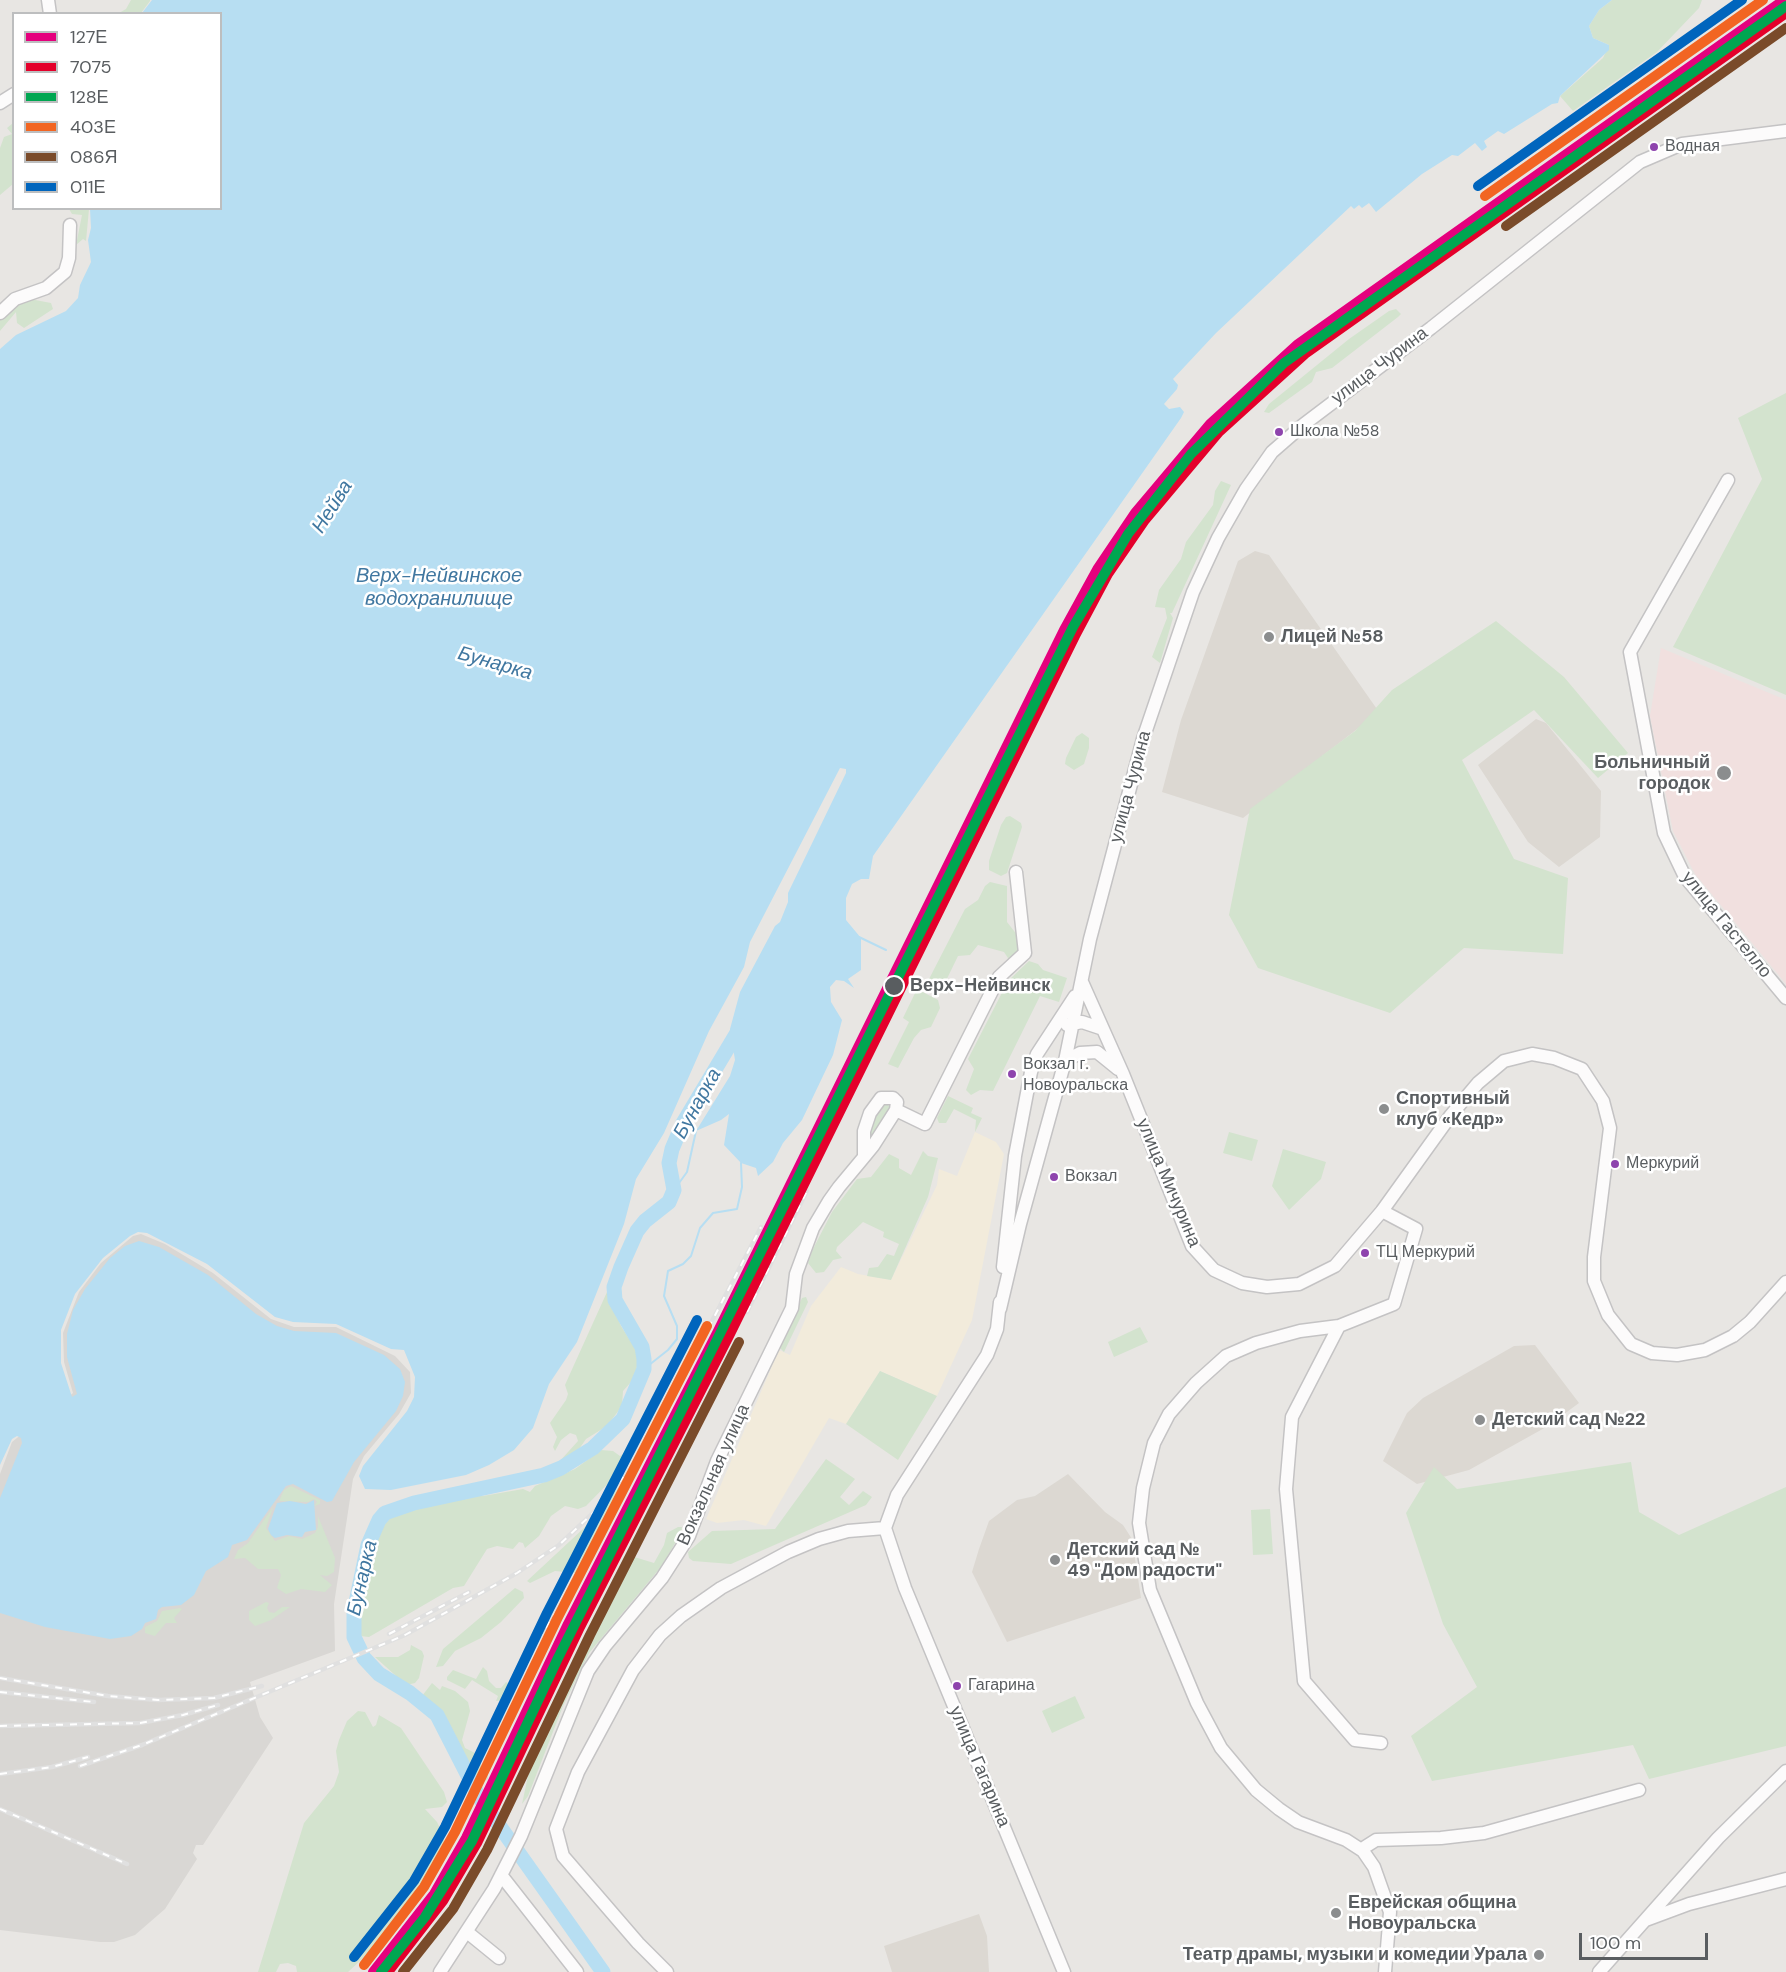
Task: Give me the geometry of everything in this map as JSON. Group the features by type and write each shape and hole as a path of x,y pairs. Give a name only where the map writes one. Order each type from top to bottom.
{"street":[{"name":"улица Чурина","path":"1000,1309 1020,1224 1065,1061 1090,939 1143,739 1192,592 1233,510 1272,452 1303,425 1431,328 1640,162 1682,144 1786,131"},
{"path":"0,313 15,299 46,288 65,272 69,258 70,225"},
{"name":"улица Гастелло","path":"1728,480 1630,652 1664,833 1685,877 1786,998"},
{"path":"864,1157 864,1131 873,1106 881,1098 890,1097 897,1102 896,1110 925,1124 1001,974 1025,953 1016,872"},
{"path":"667,1972 638,1943 563,1856 556,1829 578,1772 633,1670 660,1635 681,1616 728,1584 788,1552 819,1539 848,1531 885,1528 897,1495 987,1355 997,1329 1007,1219 1027,1089 1037,1054 1082,982"},
{"name":"улица Мичурина","path":"1082,982 1123,1074 1192,1246 1214,1270 1242,1283 1267,1287 1313,1279 1326,1273 1346,1256 1382,1211 1451,1115 1478,1083 1504,1060 1532,1054 1554,1058 1582,1069 1603,1101 1610,1128 1594,1257 1594,1281 1601,1303 1617,1329 1631,1344 1660,1354 1677,1355 1705,1350 1732,1336 1750,1322 1786,1282"},
{"path":"1051,1034 1073,1023 1090,1023 1103,1029"},
{"path":"1065,1061 1080,1053 1096,1052 1123,1074"},
{"name":"Вокзальная улица","path":"440,1972 501,1875 521,1836 588,1671 605,1646 662,1578 689,1536 717,1461 792,1308 796,1274 809,1236 829,1201 864,1157 896,1110"},
{"path":"1382,1211 1416,1229 1394,1304 1339,1326 1299,1331 1256,1343 1226,1356 1196,1383 1169,1414 1154,1443 1143,1488 1139,1523 1150,1590 1197,1703 1221,1748 1256,1790 1279,1809 1298,1822 1346,1840 1363,1851 1374,1867 1390,1912 1385,1972"},
{"path":"1007,1219 1012,1227 1020,1224"},
{"path":"1339,1326 1292,1417 1286,1489 1304,1681 1355,1740 1381,1743"},
{"name":"улица Гагарина","path":"885,1528 905,1588 1064,1972"},
{"path":"1599,1972 1718,1838 1786,1771"},
{"path":"1363,1851 1365,1846 1376,1839 1441,1838 1484,1833 1640,1790"},
{"path":"501,1875 576,1972"},
{"path":"1642,1922 1689,1904 1786,1879"},
{"path":"467,1932 499,1958"}],"shaded area":[{"name":"Лицей №58","path":"1255,551 1269,555 1379,712 1243,818 1162,792 1181,720 1238,561"},
{"name":"Больничный городок","path":"1661,648 1786,700 1786,984 1695,874 1673,831 1650,716"},
{"path":"1536,719 1546,723 1601,791 1600,837 1559,867 1528,842 1478,765"},
{"path":"975,1132 996,1142 1004,1154 972,1320 937,1396 880,1371 846,1424 829,1418 766,1526 744,1520 717,1523 706,1519 779,1350 790,1355 811,1306 841,1267 858,1274 891,1280 937,1185 939,1169 957,1176"},
{"path":"141,1234 165,1244 213,1273 271,1319 294,1327 336,1327 395,1356 410,1372 411,1393 399,1414 364,1456 353,1479 334,1604 335,1651 250,1682 260,1717 273,1738 203,1845 196,1845 193,1853 197,1859 165,1909 135,1935 114,1942 0,1930 0,1474 12,1442 73,1393 64,1362 63,1333 79,1292 101,1263 133,1236"},
{"name":"Детский сад №22","path":"1535,1345 1579,1403 1548,1426 1469,1470 1417,1484 1383,1461 1407,1413 1423,1398 1514,1346"},
{"name":"Детский сад № 49 \"Дом радости\"","path":"1068,1474 1105,1512 1123,1525 1132,1539 1141,1598 1007,1642 972,1572 989,1521 1017,1500 1035,1496"},
{"path":"979,1914 987,1936 989,1972 892,1972 884,1946"}],"green space":[{"path":"131,0 150,0 142,12 121,12 126,9"},
{"path":"1612,0 1702,0 1699,8 1657,52 1573,111 1560,96 1603,58 1609,45 1593,38 1589,26 1599,10"},
{"path":"12,124 12,134 7,128"},
{"path":"12,134 12,185 0,195 0,148 4,137"},
{"path":"70,210 89,210 86,241 83,239 76,245 82,215 72,214"},
{"path":"30,299 51,303 53,309 24,328 17,323 16,312 0,331 0,319 22,301"},
{"path":"1396,309 1401,314 1398,317 1332,368 1316,372 1312,382 1269,413 1264,412 1269,404 1349,339 1389,311"},
{"path":"1786,393 1786,695 1673,647 1762,479 1738,418"},
{"path":"1221,481 1231,485 1172,613 1170,613 1173,618 1160,663 1152,657 1167,618 1165,608 1155,607 1159,590 1181,559 1186,542 1213,505 1215,491"},
{"path":"1496,621 1564,677 1628,753 1598,778 1534,710 1462,760 1514,859 1568,878 1563,954 1464,948 1390,1013 1258,968 1229,915 1250,809 1355,731 1392,690"},
{"path":"1082,733 1089,738 1089,748 1084,764 1074,770 1065,764 1066,758 1076,737"},
{"path":"1010,816 1021,823 1022,827 1007,873 1001,876 989,870 989,861 1001,825 1006,817"},
{"path":"990,882 1007,886 1007,922 1018,936 1018,950 1006,964 1008,958 1004,952 978,945 970,955 958,956 942,989 936,988 928,981 965,909 978,900 985,886"},
{"path":"1029,961 1038,964 1043,970 1067,978 1059,1002 1040,996 993,1091 980,1090 971,1095 966,1090 974,1069 968,1059 1008,981"},
{"path":"917,989 938,1000 940,1008 931,1027 921,1030 914,1038 898,1068 888,1064 909,1022 903,1018"},
{"path":"948,1096 973,1108 971,1113 982,1118 975,1132 976,1120 954,1109 946,1123 939,1123 937,1118"},
{"path":"887,1103 891,1109 875,1138 870,1140 869,1125 881,1104"},
{"path":"1229,1132 1258,1140 1252,1161 1223,1153"},
{"path":"1283,1149 1326,1162 1321,1179 1289,1210 1272,1186"},
{"path":"923,1151 928,1156 938,1158 928,1197 891,1280 867,1276 869,1268 878,1267 887,1254 894,1256 899,1244 883,1237 884,1232 863,1222 837,1247 836,1251 842,1258 833,1260 824,1272 816,1273 808,1263 813,1249 832,1212 857,1179 871,1177 889,1154 899,1159 899,1168 911,1175"},
{"path":"607,1292 621,1326 635,1348 638,1361 636,1371 632,1381 623,1391 622,1406 607,1426 586,1439 577,1452 558,1463 578,1441 576,1435 570,1433 561,1440 555,1451 553,1447 557,1437 550,1423 566,1400 568,1394 565,1385"},
{"path":"806,1297 808,1302 784,1352 779,1347 802,1298"},
{"path":"1140,1327 1148,1342 1114,1357 1108,1342"},
{"path":"880,1371 937,1396 898,1460 846,1424"},
{"path":"636,1442 629,1462 586,1506 578,1509 565,1506 551,1516 539,1536 525,1548 523,1543 519,1542 513,1549 497,1546 487,1549 464,1586 453,1588 369,1637 360,1636 362,1605 369,1565 382,1527 392,1516 412,1507 476,1495 483,1496 523,1489 530,1492 535,1486 575,1469 601,1450 613,1451 620,1456 632,1443"},
{"path":"826,1459 855,1479 840,1497 849,1505 863,1491 872,1497 866,1505 731,1564 693,1561 689,1558 688,1552 712,1531 775,1529"},
{"path":"1631,1462 1639,1512 1679,1535 1786,1487 1786,1746 1649,1779 1633,1745 1432,1781 1411,1736 1477,1687 1443,1624 1406,1513 1434,1467 1457,1489"},
{"path":"628,1476 580,1569 575,1573 555,1571 530,1583 527,1581 584,1528"},
{"path":"291,1486 320,1500 320,1504 314,1506 317,1502 314,1499 308,1502 279,1501 284,1490"},
{"path":"273,1507 266,1528 275,1541 289,1536 302,1539 315,1533 318,1527 318,1516 335,1558 334,1572 327,1576 320,1575 332,1585 325,1592 301,1589 286,1594 277,1588 281,1575 278,1569 258,1569 245,1558 234,1559 238,1550 248,1543"},
{"path":"1270,1509 1273,1554 1253,1555 1251,1510"},
{"path":"682,1527 681,1533 661,1567 589,1653 563,1706 528,1796 522,1804 528,1776 559,1689 627,1558 631,1556 654,1563 664,1545 667,1533"},
{"path":"515,1588 523,1592 524,1598 501,1622 481,1638 455,1651 443,1666 436,1667 443,1649"},
{"path":"266,1602 269,1603 267,1608 269,1612 274,1613 282,1607 290,1607 271,1620 255,1626 249,1620 249,1611"},
{"path":"182,1609 174,1618 177,1623 166,1623 155,1636 145,1633 145,1627 157,1621 162,1611"},
{"path":"411,1645 422,1651 424,1656 419,1678 415,1683 406,1685 375,1657 398,1657 410,1650"},
{"path":"483,1667 487,1671 489,1681 496,1688 501,1688 506,1682 515,1688 507,1700 496,1701 498,1696 472,1680 465,1689 447,1680 453,1670 476,1679"},
{"path":"432,1683 440,1690 442,1686 455,1691 468,1702 470,1711 462,1740 465,1748 479,1755 481,1765 488,1775 488,1779 483,1782 476,1778 443,1716 422,1696"},
{"path":"1075,1696 1085,1718 1052,1733 1042,1711"},
{"path":"358,1711 365,1712 373,1727 379,1715 401,1728 444,1792 447,1802 442,1807 425,1809 437,1822 444,1836 444,1845 398,1926 348,1972 297,1972 296,1966 288,1963 280,1964 276,1972 258,1972 304,1823 334,1786 339,1772 336,1751 339,1740 347,1721"}],"water":[{"name":"Верх-Нейвинское водохранилище","path":"152,0 1612,0 1599,10 1589,26 1593,38 1609,45 1609,50 1560,96 1558,103 1552,104 1504,134 1498,131 1484,141 1487,147 1482,151 1475,143 1458,156 1452,155 1422,174 1376,212 1369,203 1362,208 1359,205 1354,209 1351,206 1216,333 1173,379 1178,385 1177,389 1164,404 1169,409 1180,407 1184,412 1181,418 873,856 869,879 861,879 852,884 846,898 846,920 861,938 861,970 848,979 854,988 844,981 836,980 830,987 831,1002 842,1020 833,1055 802,1120 783,1143 773,1162 758,1176 756,1168 741,1163 724,1145 729,1114 696,1131 730,1076 735,1060 730,1029 740,992 775,926 780,922 788,902 788,893 846,773 846,769 840,768 750,942 744,967 709,1031 664,1133 636,1179 624,1224 577,1342 549,1384 533,1428 514,1450 466,1475 391,1490 365,1489 359,1476 363,1466 407,1411 414,1397 415,1377 404,1350 391,1349 336,1324 293,1322 275,1317 207,1264 147,1233 138,1232 130,1236 103,1258 75,1294 61,1330 61,1363 72,1397 77,1394 67,1357 67,1334 73,1310 85,1289 110,1258 125,1246 139,1241 159,1247 208,1275 256,1314 277,1326 294,1331 336,1333 384,1355 400,1369 405,1382 403,1396 396,1411 354,1462 332,1501 327,1502 293,1484 286,1486 247,1540 232,1545 228,1557 206,1571 194,1595 181,1605 162,1607 158,1610 156,1619 145,1623 142,1629 131,1636 110,1639 45,1627 0,1613 0,1498 22,1443 21,1438 17,1436 12,1439 0,1465 0,349 16,335 66,311 78,298 80,285 91,262 88,240 91,228 90,210 222,210 222,12 143,12"},
{"path":"314,1500 316,1530 305,1532 302,1537 287,1535 275,1538 271,1535 268,1529 277,1503 290,1501 306,1504"}],"waterway":[{"path":"859,937 886,950"},
{"name":"Бунарка","path":"603,1972 479,1797 437,1715 410,1693 379,1674 364,1658 354,1637 354,1612 368,1545 379,1520 385,1513 414,1503 544,1475 561,1468 593,1448 623,1419 644,1369 644,1359 642,1347 615,1300 614,1287 637,1231 645,1221 669,1202 674,1190 669,1163 672,1149 683,1123 741,1026"},
{"path":"674,1190 687,1172 696,1131"},
{"path":"644,1369 668,1350 677,1339 677,1326 664,1296 668,1271 683,1264 691,1256 700,1228 713,1213 737,1209 742,1187 741,1163"}],"railway":[{"path":"1621,131 1786,14"},
{"path":"747,1312 807,1191"},
{"path":"663,1415 761,1227"},
{"path":"578,1631 746,1301"},
{"path":"80,1766 142,1745 405,1635 517,1573 559,1545 593,1513 635,1463 666,1409"},
{"path":"523,1663 593,1555 637,1470"},
{"path":"389,1634 469,1592"},
{"path":"0,1678 108,1696 158,1700 214,1698 262,1686"},
{"path":"0,1692 94,1702"},
{"path":"0,1726 140,1723 183,1715 218,1705"},
{"path":"0,1774 52,1767 88,1757"},
{"path":"0,1809 127,1864"},
{"path":"495,1836 503,1819"}],"transit line":[{"name":"011Е","path":"1478,186 1742,0"},
{"name":"403Е","path":"1485,196 1763,0"},
{"name":"127Е","path":"373,1972 434,1894 466,1838 568,1624 718,1331 1064,630 1098,568 1135,513 1210,424 1298,344 1784,0"},
{"name":"128Е","path":"381,1972 425,1917 472,1841 558,1658 1073,627 1128,534 1191,454 1284,363 1786,6"},
{"name":"7075","path":"388,1972 443,1901 477,1843 579,1629 729,1336 1075,636 1108,574 1145,520 1219,432 1305,354 1786,13"},
{"name":"086Я","path":"1506,226 1786,28"},
{"name":"011Е","path":"354,1957 414,1881 445,1827 547,1613 697,1320"},
{"name":"403Е","path":"364,1965 424,1887 455,1832 557,1619 707,1326"},
{"name":"086Я","path":"403,1972 453,1909 487,1850 590,1635 739,1342"}],"place":[{"name":"Водная","path":"1654,147"},
{"name":"Школа №58","path":"1279,432"},
{"name":"Лицей №58","path":"1269,637"},
{"name":"Больничный городок","path":"1724,773"},
{"name":"Верх-Нейвинск","path":"894,986"},
{"name":"Вокзал г. Новоуральска","path":"1012,1074"},
{"name":"Спортивный клуб «Кедр»","path":"1384,1109"},
{"name":"Меркурий","path":"1615,1164"},
{"name":"Вокзал","path":"1054,1177"},
{"name":"ТЦ Меркурий","path":"1365,1253"},
{"name":"Детский сад №22","path":"1480,1420"},
{"name":"Детский сад № 49 \"Дом радости\"","path":"1055,1560"},
{"name":"Гагарина","path":"957,1686"},
{"name":"Еврейская община Новоуральска","path":"1336,1913"},
{"name":"Театр драмы, музыки и комедии Урала","path":"1539,1955"}],"water label":[{"name":"Нейва","path":"333,507"}]}
